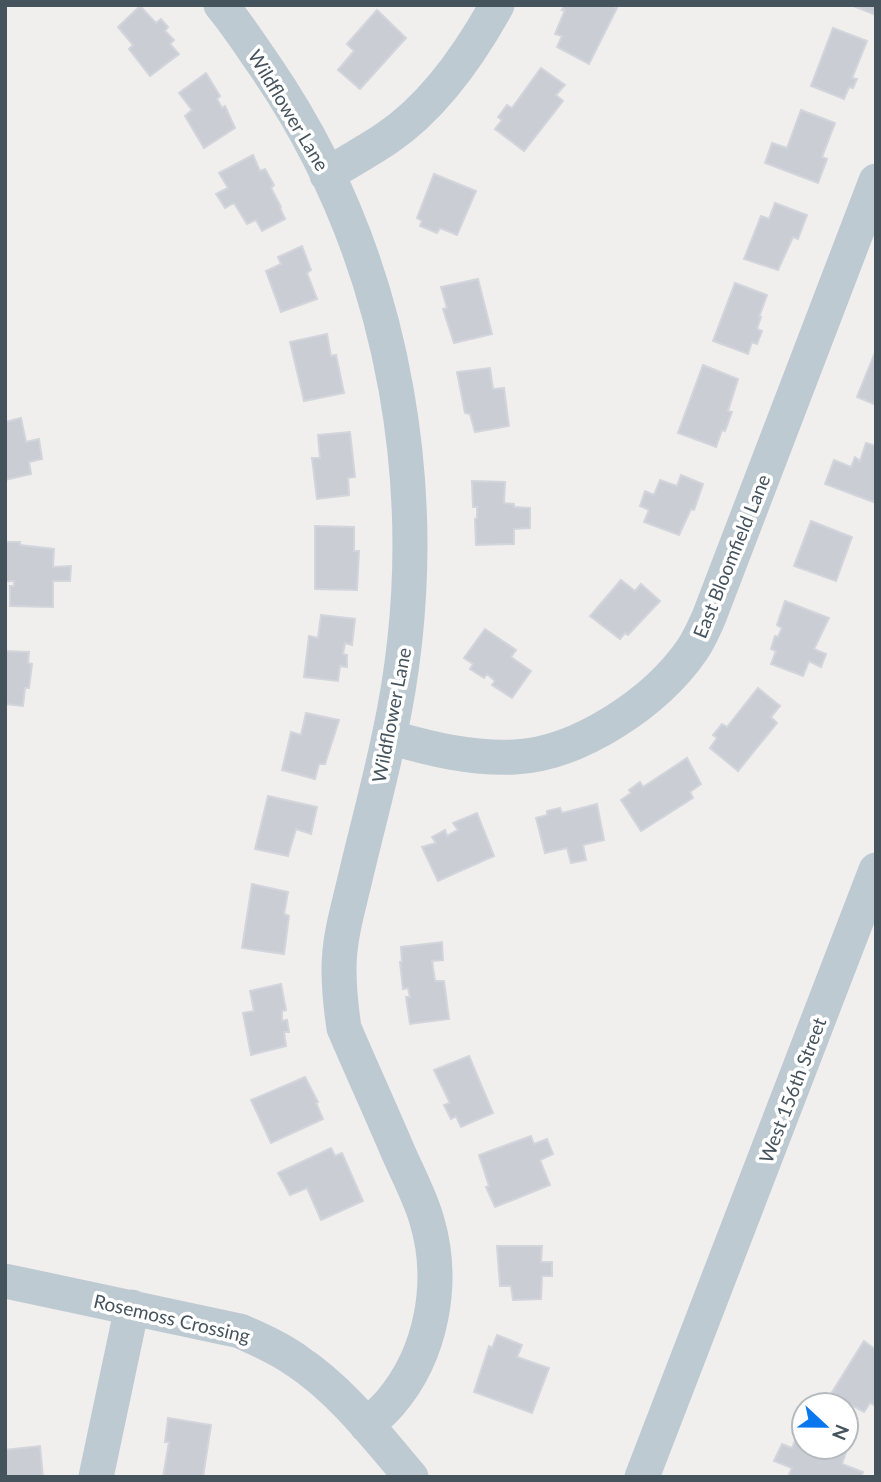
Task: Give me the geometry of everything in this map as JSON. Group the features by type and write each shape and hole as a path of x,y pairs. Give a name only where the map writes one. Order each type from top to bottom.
{"street":[{"name":"Wildflower Lane","path":"221,5 282,90 327,174 364,260 380,311 402,419 412,552 405,648 389,737 342,932 340,1000 344,1028 427,1220 435,1257 435,1288 430,1322 417,1360 390,1404 367,1426"},
{"path":"327,174 389,137 421,109 454,73 497,5"},
{"name":"East Bloomfield Lane","path":"389,737 454,754 519,757 570,745 611,724 645,701 669,679 694,649 709,617 876,181"},
{"name":"West 156th Street","path":"642,1477 876,870"},
{"name":"Rosemoss Crossing","path":"5,1281 240,1331 269,1344 298,1361 328,1384 411,1477"},
{"path":"96,1477 131,1307"}],"building":[{"path":"565,5 611,5 617,8 589,64 557,47 562,36 555,34"},
{"path":"851,5 876,5 876,15"},
{"path":"140,6 156,23 161,19 168,27 165,31 174,40 170,44 179,54 150,76 129,49 133,45 118,27"},
{"path":"377,10 406,38 360,89 338,70 354,51 347,44"},
{"path":"833,28 867,41 852,78 857,79 853,88 849,87 844,99 811,86"},
{"path":"541,68 565,85 556,95 563,101 524,151 495,129 502,120 498,117 507,105 512,108"},
{"path":"206,73 220,96 217,99 222,108 225,106 235,128 204,148 185,116 192,110 179,93"},
{"path":"801,110 835,123 822,157 827,159 818,183 765,163 772,143 787,148"},
{"path":"253,155 260,171 265,169 274,185 271,188 285,219 262,231 256,220 247,224 234,203 225,208 216,194 228,188 219,173"},
{"path":"434,174 476,191 457,235 440,228 437,233 420,226 422,221 417,218"},
{"path":"775,203 807,215 798,239 793,237 778,270 744,259 761,216 769,219"},
{"path":"302,246 311,270 307,273 317,299 281,312 266,271 281,264 278,257"},
{"path":"478,279 492,334 454,343 443,309 447,308 441,287"},
{"path":"735,283 767,295 757,329 762,331 757,344 752,342 748,354 713,341"},
{"path":"327,334 331,356 336,355 344,393 304,401 290,342"},
{"path":"876,350 876,405 857,397"},
{"path":"703,365 738,379 728,411 732,412 716,447 678,433"},
{"path":"490,368 493,389 504,388 509,426 475,432 470,414 465,413 457,372"},
{"path":"21,418 26,442 39,439 42,459 29,462 31,474 5,480 5,422"},
{"path":"350,432 355,477 348,478 349,495 317,499 312,458 320,458 318,435"},
{"path":"866,443 876,446 876,503 825,484 834,460 851,467 855,457 860,461"},
{"path":"681,475 703,484 694,510 691,509 679,535 644,522 649,510 640,506 645,491 654,495 660,480 677,486"},
{"path":"472,481 505,482 504,503 530,508 530,528 514,529 514,544 476,545 477,507 473,507"},
{"path":"811,521 852,537 836,581 794,566"},
{"path":"315,526 354,527 354,551 359,551 357,590 315,589"},
{"path":"5,542 20,542 20,545 54,549 53,567 71,566 70,581 53,581 53,607 10,606 10,586 14,586 14,581 5,581"},
{"path":"621,580 635,591 641,584 660,601 628,635 625,633 620,639 590,616"},
{"path":"785,601 829,618 814,649 826,654 821,667 809,661 803,676 771,664 776,651 771,649 775,636 778,637 782,628 777,625"},
{"path":"321,615 355,619 352,645 345,643 343,654 347,655 347,667 340,666 338,681 304,677 309,636 318,638"},
{"path":"485,629 516,650 511,657 531,671 512,698 492,685 495,681 487,674 484,678 470,669 473,664 464,658"},
{"path":"5,651 29,652 28,663 32,664 23,706 5,704"},
{"path":"758,688 780,706 771,717 777,723 738,771 710,748 717,738 713,735 722,724 727,727"},
{"path":"306,713 339,720 325,764 319,764 315,779 282,770 291,732 301,735"},
{"path":"687,758 701,784 690,792 693,798 641,831 621,800 640,782 643,787"},
{"path":"268,796 317,807 311,834 296,829 288,856 255,849"},
{"path":"597,804 604,840 583,845 586,860 571,863 567,848 545,853 536,818 547,815 547,811 560,808 562,813"},
{"path":"477,813 494,856 438,881 422,847 436,843 432,837 445,830 447,836 458,830 453,823"},
{"path":"252,884 288,892 284,914 289,916 284,954 242,948"},
{"path":"442,942 443,960 432,961 435,981 444,981 449,1019 410,1024 406,997 410,997 408,988 403,989 401,947"},
{"path":"281,984 286,1010 282,1011 282,1021 287,1020 289,1032 284,1032 286,1046 251,1055 243,1013 254,1011 250,991"},
{"path":"469,1056 493,1113 461,1127 456,1116 451,1119 444,1105 450,1103 434,1070"},
{"path":"305,1077 318,1102 316,1103 323,1119 271,1143 251,1100"},
{"path":"531,1136 534,1144 547,1139 553,1154 540,1160 550,1185 495,1207 486,1187 489,1186 479,1155"},
{"path":"331,1148 335,1156 342,1153 363,1201 321,1220 307,1188 290,1195 278,1173"},
{"path":"497,1246 542,1246 541,1262 552,1262 552,1276 542,1276 541,1299 513,1300 511,1286 500,1286"},
{"path":"497,1335 522,1345 517,1357 549,1368 532,1413 474,1392 489,1346 492,1348"},
{"path":"864,1341 876,1350 876,1406 870,1403 864,1412 860,1410 860,1391 833,1391"},
{"path":"168,1418 211,1425 203,1477 163,1477 169,1442 165,1442"},
{"path":"782,1444 790,1447 790,1461 843,1461 842,1464 863,1472 861,1477 788,1477 792,1468 774,1461"},
{"path":"40,1446 43,1477 5,1477 5,1450"}]}
